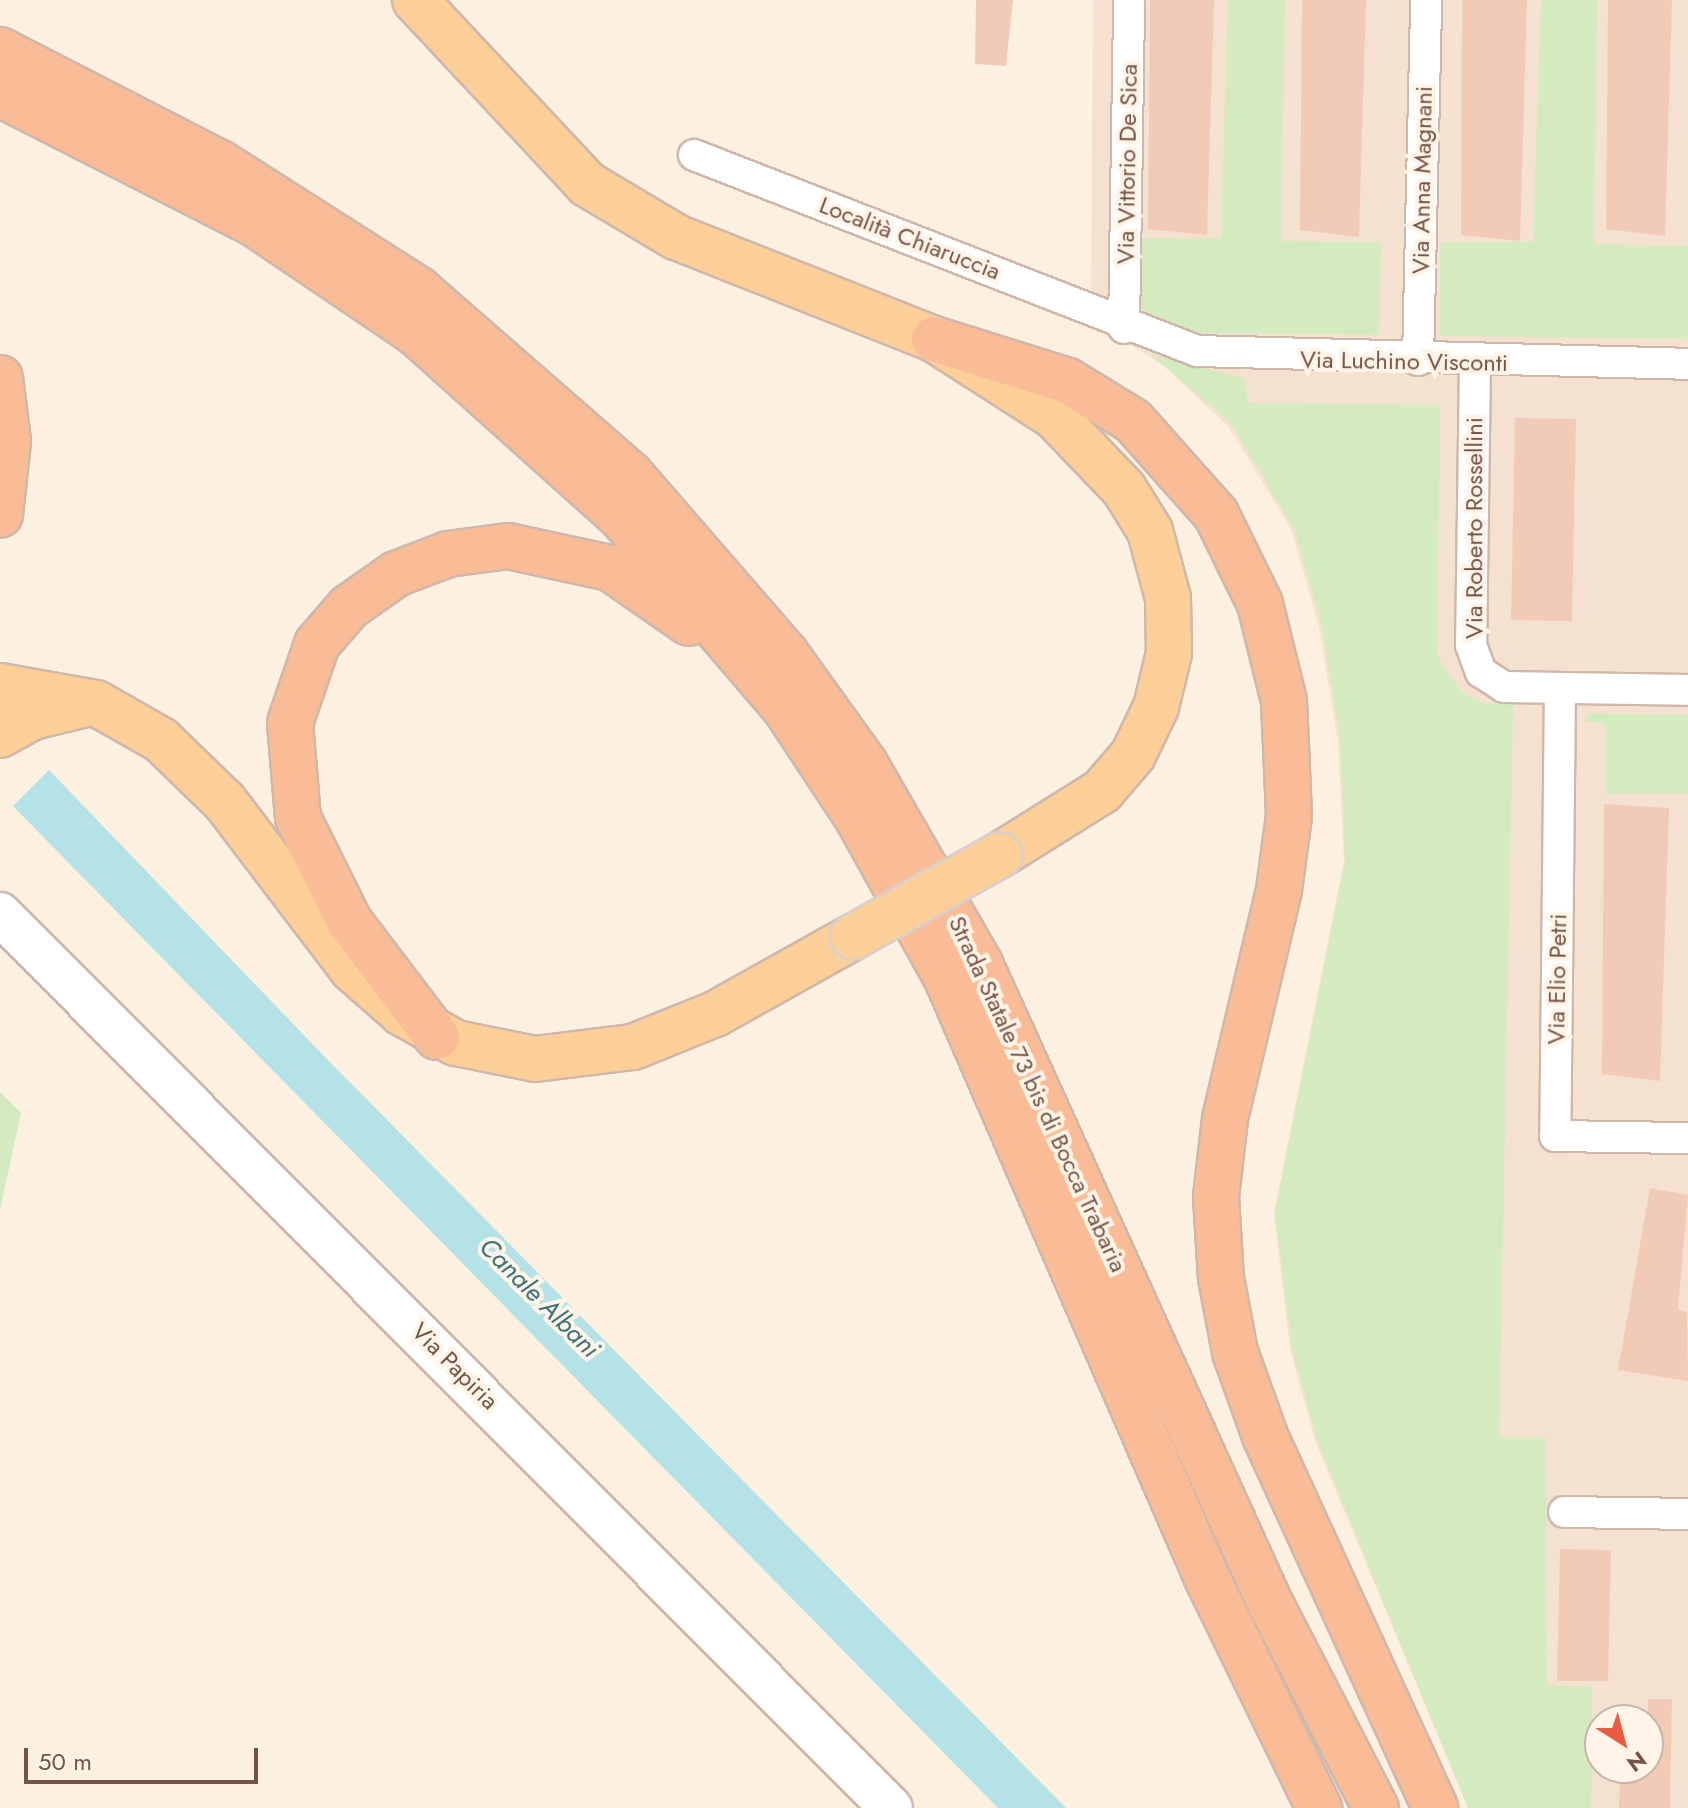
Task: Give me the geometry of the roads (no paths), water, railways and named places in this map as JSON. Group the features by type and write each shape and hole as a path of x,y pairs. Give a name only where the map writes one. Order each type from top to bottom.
{"highway":[{"name":"Strada Statale 73 bis di Bocca Trabaria","path":"0,50 246,178 419,290 615,459 786,654 885,795 980,964 1264,1590 1376,1808"},
{"name":"Strada Statale 73 bis di Bocca Trabaria","path":"0,94 255,224 416,333 622,518 785,708 857,817 947,979 1208,1580 1319,1808"},
{"path":"934,339 1068,381 1133,421 1216,514 1260,604 1284,701 1289,816 1281,882 1225,1119 1216,1197 1221,1278 1235,1352 1265,1436 1435,1808"},
{"path":"0,378 8,441 0,515"},
{"path":"437,1037 337,902 290,787 288,737 300,682 317,644 349,607 396,574 440,556 508,546 559,552 610,568 652,593 785,708"}],"main road":[{"path":"0,686 96,703 161,740 212,786 352,969 437,1037 535,1059 633,1047 705,1019 1000,855 1090,800 1133,755 1163,682 1168,598 1150,531 1099,458 1054,416 934,339 676,237 625,209 534,134 443,16 415,0"},
{"path":"0,735 33,717 96,703"},
{"name":"Via Papiria","path":"6,910 891,1808"}],"street":[{"name":"Via Vittorio De Sica","path":"1124,328 1129,0"},
{"name":"Via Anna Magnani","path":"1418,360 1426,0"},
{"name":"Località Chiaruccia","path":"694,155 966,258 1124,328"},
{"name":"Via Luchino Visconti","path":"1124,328 1197,351 1475,363 1688,364"},
{"name":"Via Roberto Rossellini","path":"1475,363 1471,645 1481,672 1504,687 1688,690"},
{"name":"Via Elio Petri","path":"1560,688 1555,1136 1688,1138"},
{"path":"1564,1512 1688,1514"}],"water":[{"name":"Canale Albani","path":"0,719 322,1054 1066,1808 998,1808 0,793"}]}
